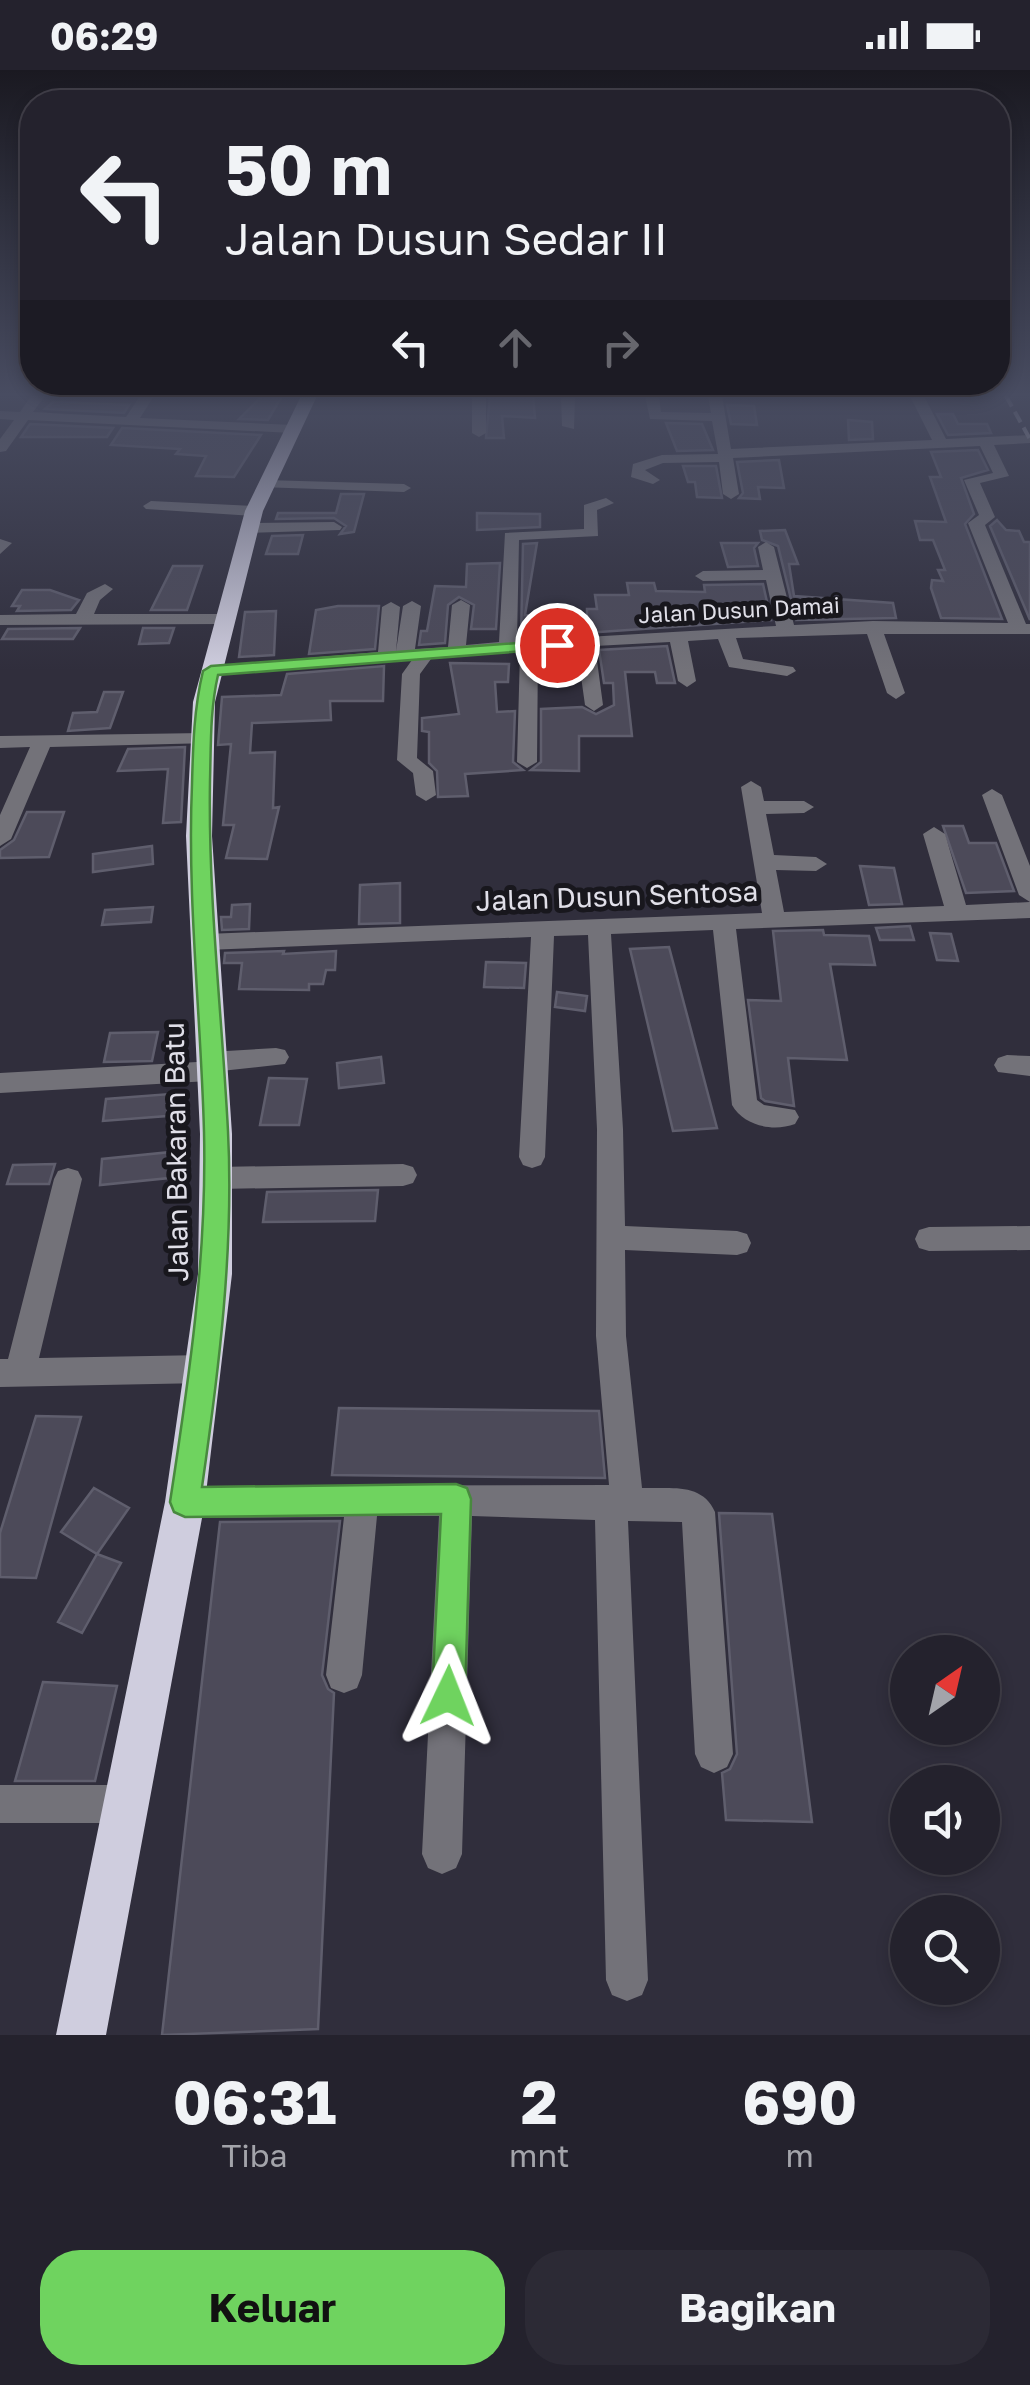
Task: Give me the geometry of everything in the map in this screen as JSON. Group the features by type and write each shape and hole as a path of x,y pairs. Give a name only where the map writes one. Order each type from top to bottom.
{"highway":[{"name":"Jalan Bakaran Batu","path":"81,2035 185,1502 205,1369 216,1274 217,1178 200,836 204,702 223,619 265,488"}],"street":[{"path":"151,506 257,504 404,488"},
{"path":"729,488 730,494"},
{"path":"974,488 987,517 976,523 1024,629"},
{"path":"178,496 257,504 334,527"},
{"path":"508,649 512,536 588,534 593,531 589,508 606,503"},
{"path":"766,547 786,630"},
{"path":"703,576 773,575"},
{"path":"83,620 93,597 105,589"},
{"path":"456,652 462,605"},
{"path":"406,656 412,606"},
{"path":"392,607 411,674 407,760 423,772 426,795"},
{"path":"0,620 223,619"},
{"path":"873,626 896,693"},
{"name":"Jalan Dusun Damai","path":"211,671 678,634 873,626 1024,629"},
{"path":"724,632 735,664 787,671"},
{"path":"678,634 687,682"},
{"path":"585,642 594,705"},
{"path":"527,762 529,648"},
{"path":"0,742 204,739"},
{"path":"0,838 43,741"},
{"path":"992,795 1030,895"},
{"path":"774,919 753,798 804,807"},
{"path":"934,834 958,912"},
{"path":"765,862 816,864"},
{"name":"Jalan Dusun Sentosa","path":"206,942 1030,910"},
{"path":"724,923 745,1105 758,1115 786,1117"},
{"path":"599,928 610,1129 608,1238 619,1502 628,1980"},
{"path":"532,1157 543,930"},
{"path":"0,1083 276,1057"},
{"path":"217,1178 403,1175"},
{"path":"68,1179 10,1373 205,1369"},
{"path":"608,1238 737,1242"},
{"path":"929,1238 1030,1238"},
{"path":"442,1854 456,1499"},
{"path":"185,1502 456,1499 687,1504 698,1512 714,1754"},
{"path":"344,1675 362,1500"},
{"path":"0,1804 124,1804"}],"building":[{"path":"696,488 720,488 722,498 697,497"},
{"path":"742,488 758,488 760,499 739,498"},
{"path":"934,488 965,488 974,514 965,524 1002,619 941,618 931,588 932,580 943,581 938,570 945,570 933,540 920,540 915,521 946,522"},
{"path":"341,494 364,494 354,532 340,534 346,526 334,518 276,519 278,513 336,513"},
{"path":"477,513 540,514 540,527 477,530"},
{"path":"997,520 1006,530 1019,531 1024,542 1030,542 1030,620 990,526"},
{"path":"785,530 798,564 789,564 794,596 893,603 896,618 796,620 778,546 762,540 760,531"},
{"path":"303,535 298,554 266,554 272,536"},
{"path":"537,543 525,615 587,616 587,609 597,609 595,595 629,595 627,583 654,583 656,591 705,592 704,585 763,584 771,620 585,633 527,630 526,637 521,637 523,544"},
{"path":"721,543 758,543 754,548 758,566 728,567"},
{"path":"500,563 496,629 471,629 474,605 459,597 448,605 445,643 419,645 421,631 427,631 435,586 466,587 467,564"},
{"path":"173,566 202,566 187,610 151,610"},
{"path":"22,590 50,590 79,600 71,610 17,611 20,606 12,606"},
{"path":"379,606 375,649 309,654 316,610"},
{"path":"276,611 274,655 239,657 245,612"},
{"path":"80,628 73,639 2,639 8,629"},
{"path":"143,628 174,628 169,643 139,644"},
{"path":"667,646 675,683 657,683 655,672 625,672 632,736 579,736 579,771 531,770 541,762 541,709 582,707 596,714 614,705 613,683 604,683 599,650"},
{"path":"450,663 509,664 508,682 495,682 497,712 515,711 513,762 523,770 465,774 468,796 438,797 437,771 429,763 429,732 422,731 422,718 459,714"},
{"path":"384,666 383,701 330,701 331,720 252,723 250,753 275,752 273,808 279,807 267,859 226,858 234,825 223,825 231,744 218,745 222,697 281,695 287,674"},
{"path":"104,692 123,692 110,728 68,731 73,713 97,712"},
{"path":"185,747 181,822 163,823 168,769 118,771 128,749"},
{"path":"27,812 64,812 49,857 0,858 0,850 14,840"},
{"path":"943,826 963,826 969,843 996,843 1014,891 966,893"},
{"path":"152,846 153,864 93,872 93,854"},
{"path":"860,866 894,868 902,904 869,905"},
{"path":"400,883 400,923 359,924 360,885"},
{"path":"250,904 249,929 222,930 221,917 231,917 232,905"},
{"path":"153,907 151,922 102,925 105,910"},
{"path":"910,926 914,940 880,940 876,928"},
{"path":"823,930 824,935 869,936 875,965 830,964 847,1060 788,1058 794,1106 765,1101 761,1098 748,1000 781,1001 773,931"},
{"path":"930,933 951,934 958,961 937,960"},
{"path":"669,947 717,1128 673,1131 630,949"},
{"path":"284,951 283,954 336,951 335,970 326,970 323,984 309,984 309,990 239,989 242,963 224,963 225,953"},
{"path":"486,962 526,963 524,988 484,987"},
{"path":"557,992 587,996 585,1011 555,1007"},
{"path":"158,1032 152,1061 104,1062 110,1033"},
{"path":"381,1057 384,1083 339,1088 337,1063"},
{"path":"269,1078 307,1079 299,1125 260,1125"},
{"path":"170,1094 167,1116 103,1121 106,1099"},
{"path":"171,1152 169,1178 100,1185 102,1159"},
{"path":"55,1164 49,1184 7,1184 13,1165"},
{"path":"378,1190 375,1221 263,1222 267,1192"},
{"path":"339,1408 599,1411 605,1478 332,1475"},
{"path":"36,1416 81,1417 36,1578 0,1577 0,1533"},
{"path":"94,1488 129,1508 97,1554 61,1532"},
{"path":"719,1513 772,1514 812,1822 726,1820 722,1773 730,1769 737,1754"},
{"path":"340,1521 322,1675 334,1693 318,2029 162,2035 220,1522"},
{"path":"97,1554 121,1563 82,1633 58,1622"},
{"path":"43,1682 117,1686 95,1781 15,1781"}],"route":[{"path":"448,1696 456,1499 185,1502 216,1274 216,1134 209,1071 200,836 204,702 211,671 557,645"}]}
